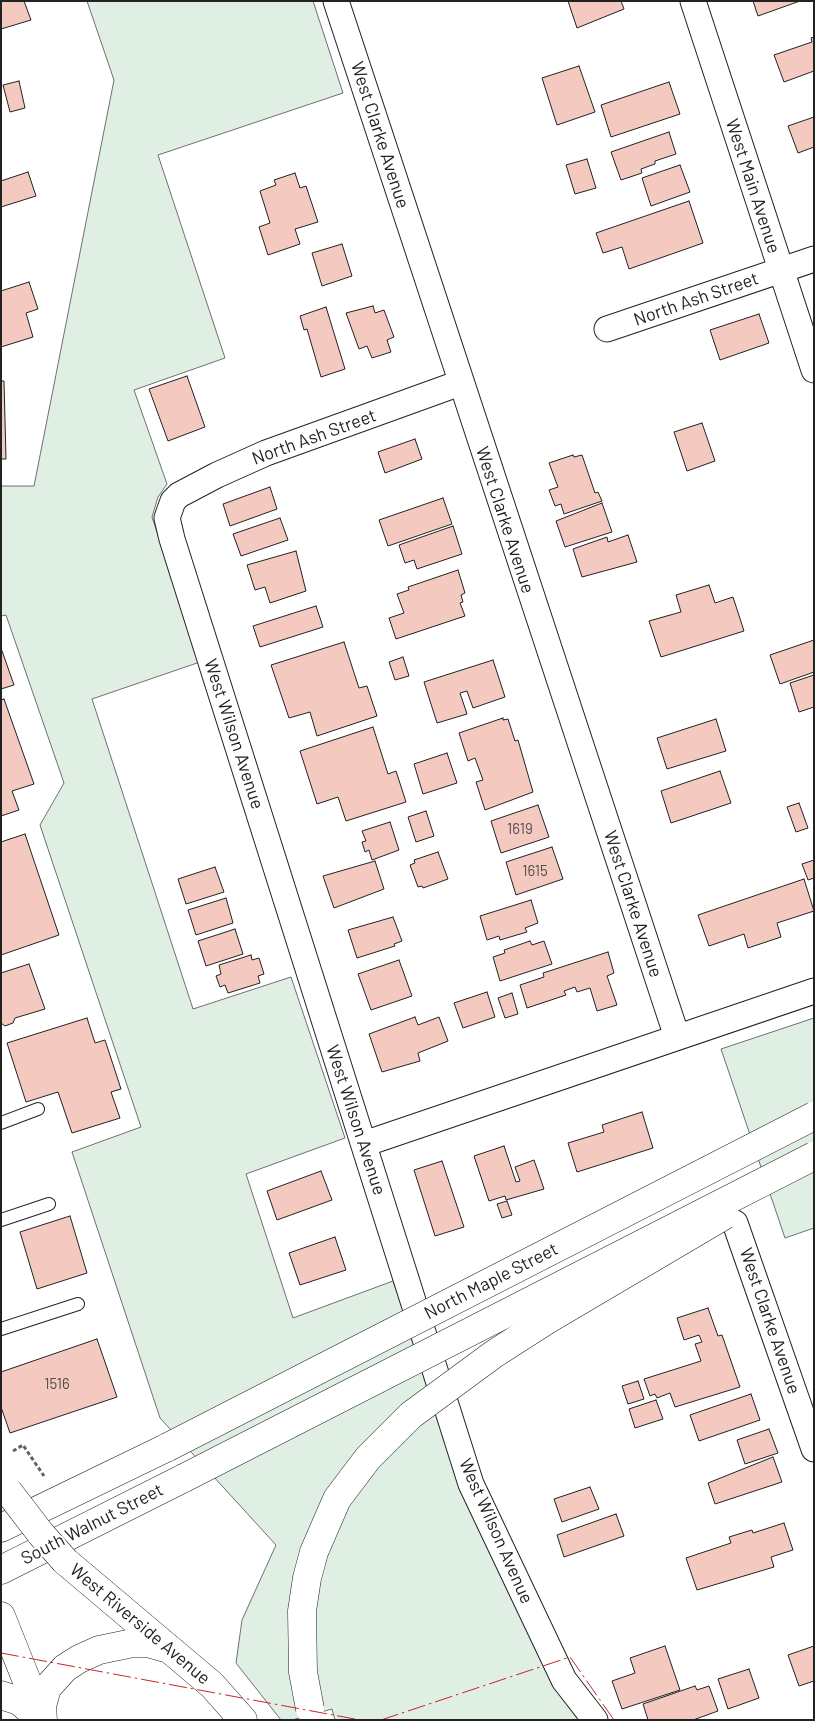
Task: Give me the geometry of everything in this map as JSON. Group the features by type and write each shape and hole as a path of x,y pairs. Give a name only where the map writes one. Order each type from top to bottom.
{"main road":[{"name":"North Maple Street","path":"1,1528 168,1447 814,1116"},
{"name":"North Maple Street","path":"184,1478 814,1156"},
{"path":"312,1714 303,1672 302,1611 307,1578 314,1552 337,1500 368,1458 411,1415 494,1354 655,1255 814,1164"},
{"name":"South Walnut Street","path":"1,1570 184,1478"},
{"name":"West Riverside Avenue","path":"5,1485 41,1534 65,1561 212,1685 243,1720"},
{"path":"1,1616 42,1720"},
{"path":"42,1720 42,1706 47,1688 65,1668 79,1658 99,1650 133,1643 154,1644 170,1650"},
{"path":"1,1696 19,1702 42,1720"}],"street":[{"name":"West Clarke Avenue","path":"336,1 460,383 677,1037"},
{"name":"West Main Avenue","path":"693,1 814,370"},
{"name":"North Ash Street","path":"607,329 814,259"},
{"name":"North Ash Street","path":"173,501 186,489 266,453 460,383"},
{"name":"West Wilson Avenue","path":"173,501 167,518 172,538 471,1484 564,1680 595,1720"},
{"path":"364,1144 814,991"},
{"name":"West Clarke Avenue","path":"735,1223 814,1449"}],"lane":[{"path":"1,1122 38,1110"},
{"path":"1,1220 49,1204"},
{"path":"1,1330 78,1304"}],"path":[{"path":"13,1451 23,1445 47,1481"}],"green space":[{"path":"87,1 313,1 343,93 158,155 225,358 134,390 167,484 158,497 152,517 200,662 92,699 193,1009 291,977 345,1138 246,1174 293,1318 393,1281 464,1487 582,1720 335,1720 332,1709 292,1720 281,1720 236,1663 242,1620 276,1545 160,1418 72,1152 141,1127 40,825 64,783 6,615 1,616 1,486 34,486 114,80"},
{"path":"814,1018 814,1228 785,1238 721,1049"}],"building":[{"path":"1,1 24,1 31,20 1,29"},
{"path":"568,1 621,1 624,9 577,28"},
{"path":"753,1 800,1 758,16"},
{"path":"814,37 814,71 784,82 774,55 812,42 811,38"},
{"path":"579,66 595,112 557,125 542,78"},
{"path":"19,81 25,108 10,112 3,85"},
{"path":"669,82 680,114 611,137 601,105"},
{"path":"814,117 814,147 798,153 788,126"},
{"path":"669,132 676,154 655,161 655,164 641,169 642,173 621,180 611,152"},
{"path":"587,159 596,188 575,194 566,165"},
{"path":"680,165 690,192 651,206 642,178"},
{"path":"28,172 36,196 1,207 1,181"},
{"path":"295,173 300,188 306,186 318,222 295,229 300,244 268,255 259,227 270,223 260,191 276,185 274,180"},
{"path":"689,201 703,243 629,269 622,247 603,253 596,233"},
{"path":"342,244 352,276 322,286 312,253"},
{"path":"29,282 38,309 26,313 33,337 1,347 1,291"},
{"path":"373,306 375,313 384,310 394,337 387,340 391,352 372,358 367,346 359,349 346,313"},
{"path":"326,307 345,369 321,377 307,329 304,330 300,316"},
{"path":"759,314 769,343 720,360 710,330"},
{"path":"187,376 205,427 168,441 149,389"},
{"path":"1,381 4,381 6,459 1,459"},
{"path":"702,423 715,461 687,471 674,432"},
{"path":"415,439 422,459 385,473 378,452"},
{"path":"573,455 574,457 582,455 595,493 598,492 602,501 564,514 561,504 555,506 549,490 558,487 549,463"},
{"path":"270,487 277,509 230,526 223,504"},
{"path":"443,498 452,524 388,546 379,520"},
{"path":"602,503 612,532 565,547 556,521"},
{"path":"280,518 288,540 241,556 233,534"},
{"path":"453,526 462,554 417,569 414,560 405,563 399,545"},
{"path":"628,535 637,562 582,577 573,549 607,537 608,542"},
{"path":"296,551 306,591 270,603 265,587 255,590 247,565"},
{"path":"458,570 465,593 461,595 463,602 460,603 465,616 396,639 389,618 404,613 397,594 409,590 408,587"},
{"path":"709,585 715,603 733,597 744,631 661,657 649,621 681,612 676,595"},
{"path":"316,606 323,627 260,647 253,626"},
{"path":"814,640 814,672 780,684 770,655"},
{"path":"344,642 359,688 367,686 377,716 317,736 310,712 289,718 271,665"},
{"path":"1,648 14,685 1,689"},
{"path":"403,657 409,676 395,680 389,662"},
{"path":"493,660 505,697 473,708 467,691 460,693 467,714 437,723 424,682"},
{"path":"814,675 814,707 799,712 790,683"},
{"path":"4,699 34,784 12,791 19,810 1,816 1,700"},
{"path":"503,718 503,720 508,719 515,741 518,740 533,792 485,810 476,782 483,780 475,758 468,761 459,733"},
{"path":"716,719 726,751 667,769 657,738"},
{"path":"373,727 388,774 396,771 406,802 346,821 338,797 317,804 300,751"},
{"path":"447,753 457,783 423,794 414,764"},
{"path":"720,771 731,803 671,823 661,791"},
{"path":"799,803 808,828 796,832 787,807"},
{"path":"538,805 549,837 501,853 491,821"},
{"path":"426,811 434,836 416,842 408,817"},
{"path":"390,822 399,850 372,860 369,850 365,852 362,842 366,841 362,831"},
{"path":"25,834 59,935 1,955 1,842"},
{"path":"552,847 563,879 516,895 506,862"},
{"path":"438,852 448,879 423,888 422,886 418,887 410,865 415,863 414,860"},
{"path":"814,860 814,878 808,880 802,864"},
{"path":"375,861 384,889 334,908 323,876"},
{"path":"215,867 224,892 186,904 178,879"},
{"path":"804,879 814,911 777,923 781,937 748,948 744,934 709,946 698,915"},
{"path":"226,898 233,923 196,935 188,910"},
{"path":"531,900 538,923 525,928 527,932 500,940 499,936 487,940 480,916"},
{"path":"393,917 402,941 394,944 395,946 357,958 348,930"},
{"path":"235,929 243,954 206,966 198,941"},
{"path":"530,941 532,945 544,941 552,964 500,981 493,957 505,953 504,950"},
{"path":"608,952 614,973 607,976 617,1005 597,1011 590,988 577,992 575,987 564,991 566,995 527,1008 520,985 544,977 543,973"},
{"path":"251,955 252,960 259,958 264,974 258,976 260,983 228,993 225,985 220,987 216,976 221,974 219,965"},
{"path":"399,960 412,996 371,1010 358,974"},
{"path":"29,964 45,1009 15,1018 13,1023 5,1026 1,1023 1,973"},
{"path":"487,992 495,1017 463,1028 454,1003"},
{"path":"512,993 518,1014 505,1018 498,998"},
{"path":"415,1017 418,1025 439,1017 448,1041 418,1053 420,1061 382,1072 369,1034"},
{"path":"87,1018 95,1043 105,1040 121,1089 111,1092 120,1118 72,1133 58,1092 26,1102 7,1043"},
{"path":"642,1112 653,1148 577,1172 568,1143 604,1132 602,1125"},
{"path":"504,1146 516,1182 520,1181 515,1167 534,1160 544,1189 506,1200 505,1196 489,1201 474,1156"},
{"path":"442,1161 464,1227 435,1236 414,1170"},
{"path":"321,1171 332,1200 277,1220 267,1191"},
{"path":"507,1201 512,1215 502,1218 497,1204"},
{"path":"70,1216 87,1273 37,1289 20,1232"},
{"path":"335,1237 346,1270 300,1285 289,1253"},
{"path":"708,1308 718,1336 722,1335 740,1387 675,1407 670,1393 657,1398 655,1394 650,1396 644,1379 701,1361 695,1344 702,1342 699,1335 684,1340 677,1318"},
{"path":"97,1339 117,1397 10,1433 1,1407 1,1372"},
{"path":"638,1381 644,1399 628,1404 622,1386"},
{"path":"751,1394 760,1420 699,1441 690,1415"},
{"path":"656,1400 663,1419 635,1428 629,1409"},
{"path":"769,1429 778,1453 745,1464 737,1440"},
{"path":"773,1457 782,1482 715,1504 708,1483"},
{"path":"590,1487 599,1509 562,1522 554,1499"},
{"path":"616,1514 624,1536 564,1557 557,1535"},
{"path":"784,1523 793,1550 771,1557 774,1567 697,1590 686,1558 731,1543 729,1537 752,1530 753,1533"},
{"path":"665,1646 680,1690 622,1709 612,1681 635,1673 630,1658"},
{"path":"814,1646 814,1681 799,1686 788,1655"},
{"path":"749,1669 759,1698 728,1709 718,1679"},
{"path":"695,1686 697,1690 709,1686 718,1711 693,1720 648,1720 643,1704"}],"power":[{"path":"1,1653 360,1720"},
{"path":"381,1720 570,1657 614,1720"}]}
